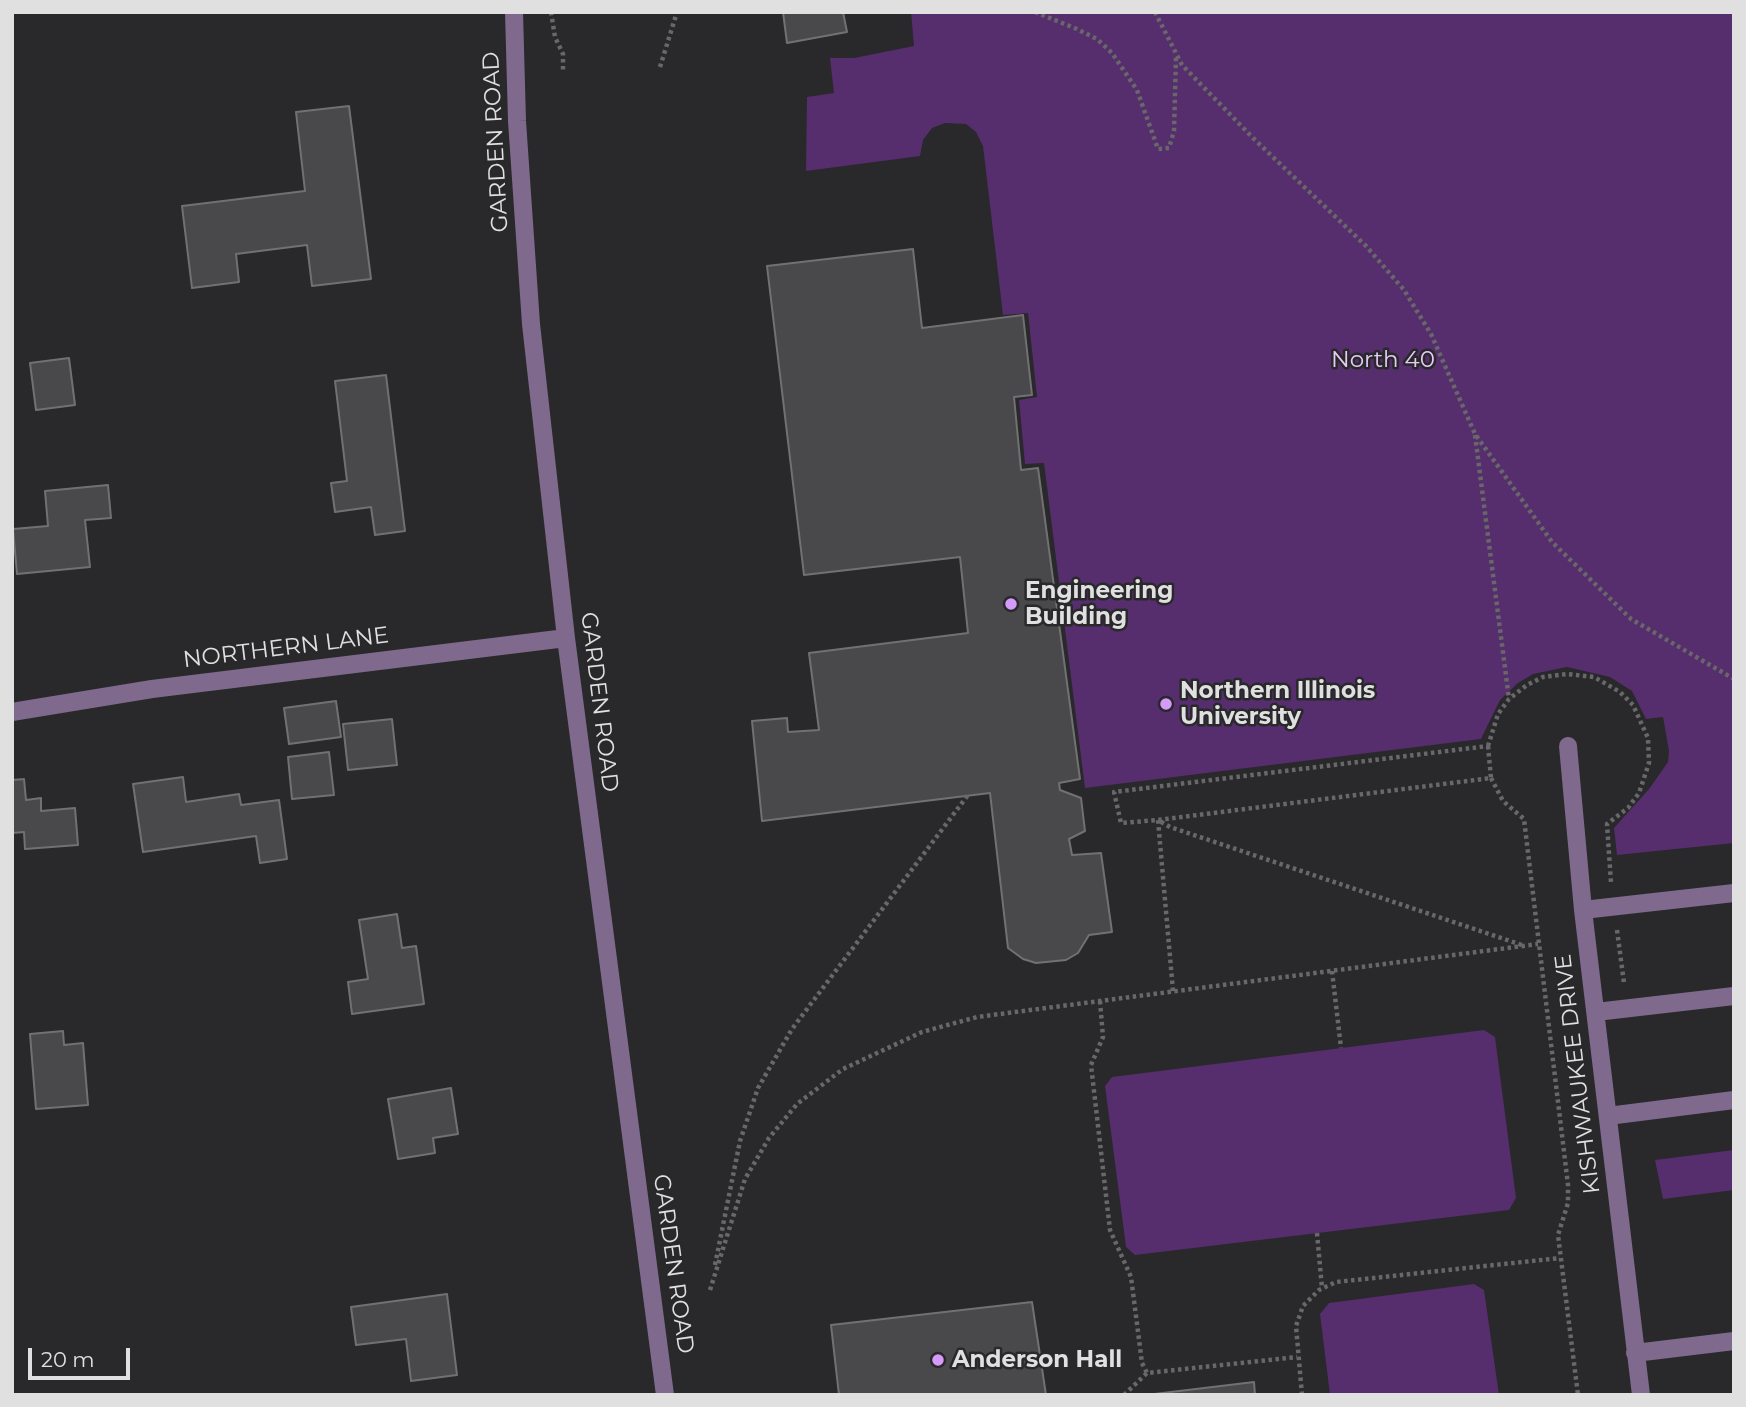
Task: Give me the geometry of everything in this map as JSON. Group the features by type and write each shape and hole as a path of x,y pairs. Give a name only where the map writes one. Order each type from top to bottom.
{"street":[{"name":"GARDEN ROAD","path":"514,12 517,121 531,324 566,638 665,1395"},
{"name":"NORTHERN LANE","path":"12,712 152,689 566,638"},
{"name":"KISHWAUKEE DRIVE","path":"1568,746 1583,910 1641,1395"},
{"path":"1583,910 1734,893"},
{"path":"1596,1012 1734,996"},
{"path":"1608,1115 1734,1100"},
{"path":"1635,1353 1734,1341"}],"path":[{"path":"551,12 555,37 563,54 563,71"},
{"path":"660,67 677,12"},
{"path":"1035,12 1044,13 1097,39 1112,53 1137,90 1158,149 1169,148 1174,131 1176,56"},
{"path":"1155,12 1176,56 1253,138 1366,246 1404,290 1431,334 1475,434 1552,542 1631,619 1734,679"},
{"path":"1475,434 1509,699"},
{"path":"1491,778 1121,823 1114,792 1488,746 1491,778 1503,802 1524,819 1569,1185 1568,1203 1558,1235 1578,1395"},
{"path":"968,796 792,1029 758,1088 740,1141 710,1290 745,1180 763,1149 797,1104 843,1069 922,1032 977,1017 1538,944"},
{"path":"1158,820 1170,827 1526,946"},
{"path":"1158,820 1173,992"},
{"path":"1332,971 1342,1048"},
{"path":"1100,1001 1103,1037 1091,1065 1108,1216 1116,1249 1132,1278 1142,1363 1147,1373"},
{"path":"1317,1233 1322,1288"},
{"path":"1302,1395 1296,1326 1303,1306 1322,1288 1336,1282 1560,1258"},
{"path":"1124,1395 1147,1373 1297,1357"}],"green space":[{"name":"North 40","path":"911,12 1734,12 1734,843 1617,855 1614,828 1649,789 1668,762 1669,751 1663,717 1646,719 1632,691 1610,677 1567,667 1533,674 1518,683 1500,700 1481,739 1085,788 1044,463 1025,464 1019,400 1037,397 1028,313 1003,315 983,146 976,132 966,124 945,123 932,128 923,140 920,156 806,171 807,97 834,93 830,58 854,58 914,46"},
{"path":"1484,1030 1495,1037 1516,1198 1509,1210 1135,1255 1126,1247 1105,1086 1112,1077"},
{"path":"1734,1150 1734,1190 1663,1199 1655,1160"},
{"path":"1474,1284 1484,1290 1499,1395 1330,1395 1320,1314 1329,1303"}],"building":[{"path":"783,12 843,12 847,32 787,43"},
{"path":"349,106 371,279 312,286 307,245 236,254 239,282 192,288 182,206 305,191 296,112"},
{"name":"Engineering Building","path":"913,249 922,328 1023,315 1032,395 1014,397 1021,470 1038,468 1080,779 1059,783 1060,790 1081,798 1085,831 1069,839 1072,855 1101,853 1112,932 1089,935 1078,953 1066,960 1036,963 1023,959 1008,948 990,793 762,821 752,721 787,718 788,732 819,730 809,653 968,633 960,557 804,575 767,266"},
{"path":"69,358 75,405 36,410 30,363"},
{"path":"386,375 405,531 375,535 371,507 335,512 331,483 347,481 335,381"},
{"path":"108,485 111,518 85,520 90,567 17,574 13,529 48,526 45,491"},
{"path":"336,701 341,737 289,744 284,708"},
{"path":"392,719 397,765 348,770 343,724"},
{"path":"329,752 334,795 292,799 288,757"},
{"path":"183,777 186,802 239,794 241,805 279,800 287,859 260,863 256,836 143,852 133,784"},
{"path":"24,779 26,800 41,798 41,811 75,808 78,845 25,849 24,832 12,833 12,780"},
{"path":"397,914 402,948 416,946 424,1004 352,1014 348,982 368,979 359,920"},
{"path":"63,1031 64,1045 83,1043 88,1105 36,1109 30,1034"},
{"path":"451,1088 458,1134 433,1138 435,1153 398,1159 388,1099"},
{"path":"447,1294 457,1375 411,1381 406,1339 356,1345 351,1307"},
{"name":"Anderson Hall","path":"1032,1302 1046,1395 839,1395 831,1325"},
{"name":"Anderson Hall","path":"1254,1382 1255,1395 1146,1395"}],"place":[{"name":"Engineering Building","path":"1011,604"},
{"name":"Northern Illinois University","path":"1166,704"},
{"name":"Anderson Hall","path":"938,1360"}]}
